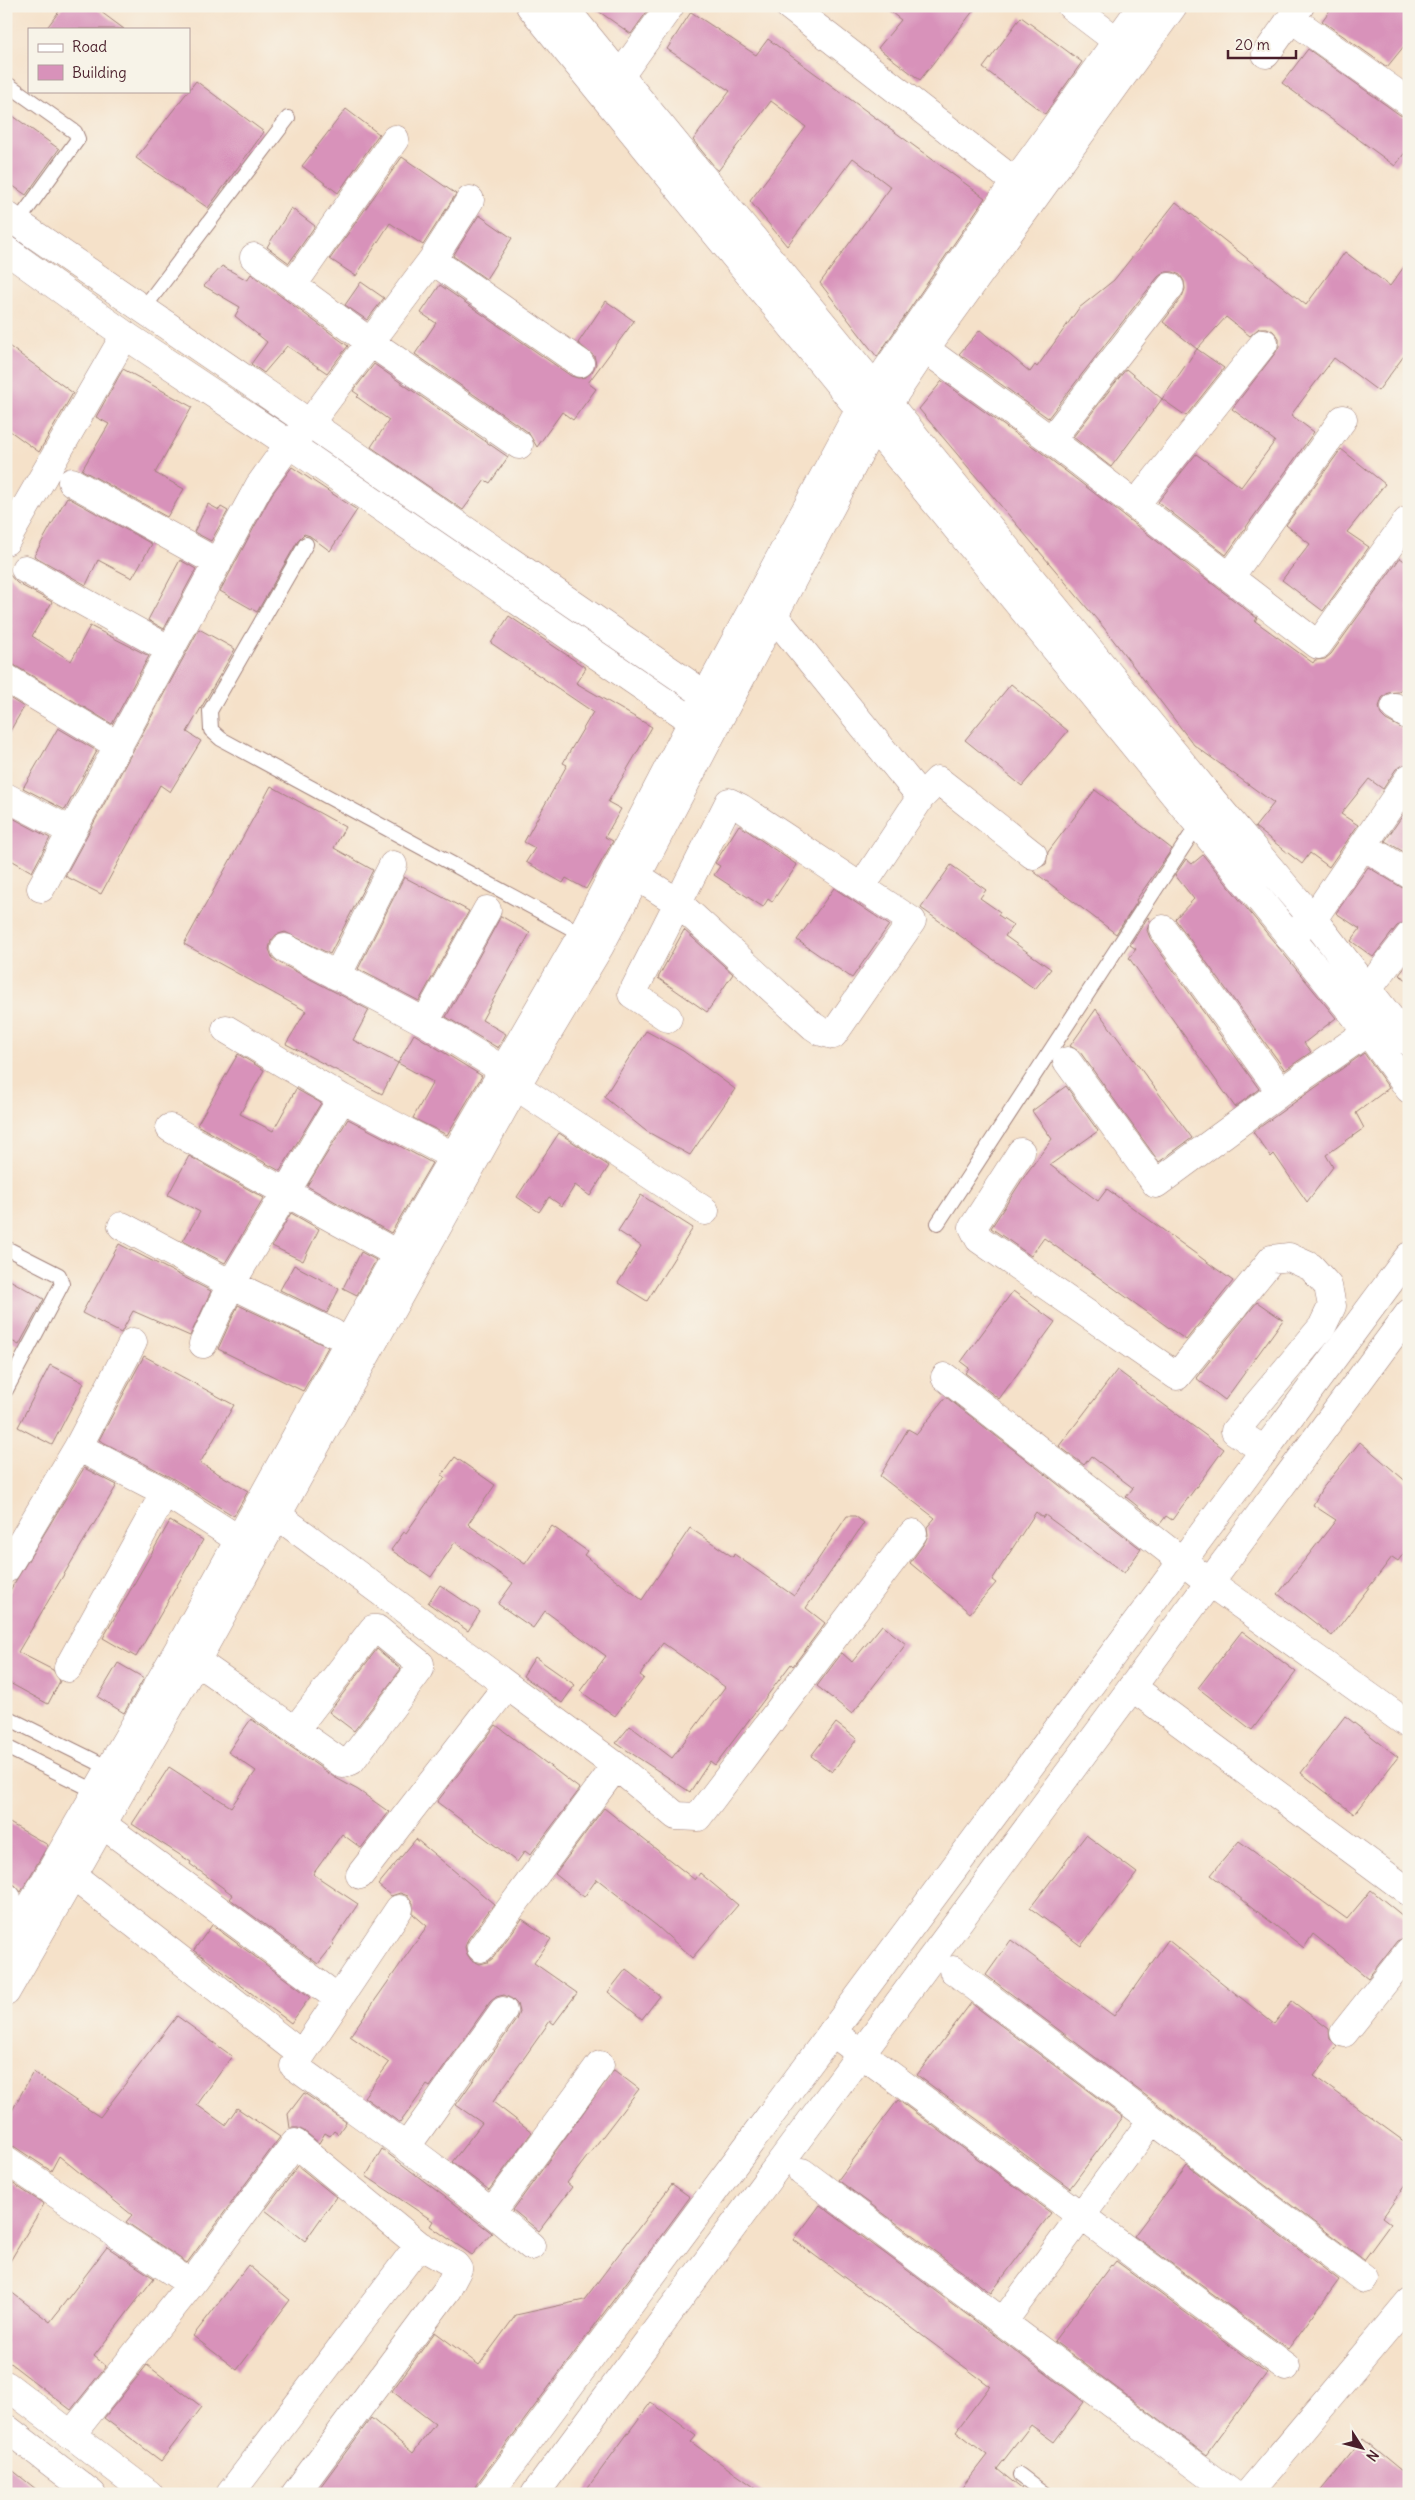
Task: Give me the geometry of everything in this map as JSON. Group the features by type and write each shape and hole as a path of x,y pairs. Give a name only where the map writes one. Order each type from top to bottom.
{"street":[{"path":"530,6 1214,802 1313,919 1409,1042"},
{"path":"563,6 620,76 1198,823 1368,1032 1409,1089"},
{"path":"620,76 670,6"},
{"path":"789,6 1015,182"},
{"path":"1072,6 1117,41"},
{"path":"6,1949 112,1785 196,1661 277,1515 510,1078 582,934 702,727 874,406 1015,182 1142,6"},
{"path":"715,702 774,616 874,406 926,349 1173,6"},
{"path":"1266,54 1296,12 1409,102"},
{"path":"293,285 395,140"},
{"path":"41,888 259,486 289,444 309,424 432,260 470,200"},
{"path":"12,219 715,702"},
{"path":"6,250 125,335 289,444 702,727"},
{"path":"254,257 370,342 518,444"},
{"path":"432,260 580,362"},
{"path":"1051,440 1170,287"},
{"path":"6,541 125,335"},
{"path":"1136,504 1264,343"},
{"path":"926,349 1136,504 1318,645 1407,521"},
{"path":"1230,577 1343,419"},
{"path":"72,482 218,563"},
{"path":"24,569 170,650"},
{"path":"774,616 921,797"},
{"path":"6,678 119,746"},
{"path":"6,1992 102,1824 112,1785 178,1650 397,1254 455,1157 600,946 635,875 702,727"},
{"path":"1289,937 1313,919 1409,778"},
{"path":"870,874 921,797 938,780 1032,855"},
{"path":"6,797 71,831"},
{"path":"635,875 677,902 813,1026 822,1032 833,1035 912,920 729,802 677,902 632,994 668,1018"},
{"path":"1364,846 1409,874"},
{"path":"337,976 393,865"},
{"path":"425,1022 487,910"},
{"path":"1163,929 1281,1092"},
{"path":"1345,1004 1368,989 1409,936"},
{"path":"285,948 425,1022 705,1211"},
{"path":"1067,1061 1156,1184 1281,1092 1390,1016"},
{"path":"226,1029 342,1098 455,1157"},
{"path":"203,1344 231,1284 342,1098"},
{"path":"170,1128 285,1194 397,1254"},
{"path":"1021,1152 973,1227 979,1239 1176,1376 1272,1259 1289,1257 1311,1267 1328,1286 1332,1306 1322,1326 1235,1431 1265,1451"},
{"path":"122,1226 231,1284 333,1333"},
{"path":"489,2494 1409,1256"},
{"path":"535,2494 1409,1313"},
{"path":"6,1569 78,1447 133,1342"},
{"path":"945,1377 1209,1582 1409,1725"},
{"path":"78,1447 165,1492 238,1539"},
{"path":"68,1668 165,1492"},
{"path":"277,1515 506,1687 616,1766 676,1816 698,1817 913,1533"},
{"path":"196,1661 343,1764 348,1763 420,1670 420,1664 377,1629 373,1629 295,1730"},
{"path":"360,1875 506,1687"},
{"path":"1132,1687 1409,1892"},
{"path":"481,1948 616,1766"},
{"path":"102,1824 338,1999"},
{"path":"72,1876 301,2054"},
{"path":"399,1909 294,2066 407,2146 492,2212 531,2246"},
{"path":"1344,2034 1409,1951"},
{"path":"953,1970 1364,2279"},
{"path":"407,2146 503,2010"},
{"path":"832,2032 1286,2368"},
{"path":"492,2212 600,2065"},
{"path":"1003,2322 1152,2120"},
{"path":"71,2435 192,2284 295,2143 419,2245 455,2265 458,2269 454,2279 295,2494"},
{"path":"6,2160 192,2284"},
{"path":"802,2172 1234,2494"},
{"path":"230,2494 419,2245"},
{"path":"1248,2494 1409,2302"},
{"path":"6,2385 149,2494"},
{"path":"6,2428 92,2494"}],"lane":[{"path":"6,83 75,132 78,139 12,219"},
{"path":"143,309 288,118"},
{"path":"306,544 210,711 211,730 221,739 582,934"},
{"path":"938,1223 1198,823 1214,802"},
{"path":"6,1248 59,1275 62,1284 6,1390"},
{"path":"6,1717 112,1785"},
{"path":"6,1747 112,1785"},
{"path":"1020,2475 1045,2494"}],"building":[{"path":"63,6 93,6 123,28 47,28"},
{"path":"591,6 651,6 631,34"},
{"path":"883,6 977,6 920,80 878,48 901,20"},
{"path":"1333,6 1409,6 1409,40 1387,67 1322,21"},
{"path":"691,12 756,55 768,39 985,198 877,357 820,283 891,187 853,158 787,246 750,201 806,127 771,101 718,171 693,140 730,91 667,49"},
{"path":"1021,17 1082,62 1045,114 983,68"},
{"path":"1308,49 1400,115 1409,117 1409,147 1395,166 1282,83"},
{"path":"196,81 264,132 208,208 136,158 187,92 190,92 190,89"},
{"path":"346,109 379,134 338,193 302,166"},
{"path":"6,111 59,149 26,195 6,181"},
{"path":"402,157 456,194 423,245 390,223 356,276 330,259"},
{"path":"1176,202 1306,305 1345,252 1390,286 1409,260 1409,349 1378,391 1334,358 1291,415 1314,432 1226,555 1158,502 1196,454 1241,487 1275,441 1232,409 1276,352 1279,346 1279,338 1273,331 1267,328 1259,328 1250,336 1226,317 1197,349 1163,322 1182,297 1185,289 1184,281 1180,275 1173,272 1165,272 1158,277 1048,418 959,354 980,330 1030,372 1035,365 1037,367 1079,308 1114,280"},
{"path":"291,208 315,226 289,263 267,247"},
{"path":"479,215 512,238 486,279 453,256"},
{"path":"222,266 247,280 251,274 348,346 327,373 287,346 264,373 251,364 267,342 235,316 240,307 204,286"},
{"path":"361,282 384,298 367,320 345,305"},
{"path":"440,285 571,376 578,378 586,377 592,372 596,364 594,356 578,343 606,301 634,321 588,383 596,389 573,420 562,412 537,447 528,432 415,354 436,323 421,313"},
{"path":"6,344 73,393 39,452 6,428"},
{"path":"1197,349 1224,368 1186,416 1162,399"},
{"path":"374,364 508,457 490,483 485,480 463,510 371,447 389,420 357,397 359,395 353,391"},
{"path":"123,369 192,407 155,473 184,489 167,517 82,470 109,424 96,417"},
{"path":"1126,369 1162,399 1111,467 1073,437"},
{"path":"942,381 1042,453 1257,618 1255,621 1313,663 1315,660 1325,659 1331,654 1400,558 1409,564 1409,679 1399,692 1388,693 1382,698 1379,707 1381,715 1386,720 1409,732 1409,763 1396,769 1383,789 1369,779 1341,814 1358,825 1329,867 1310,853 1302,864 1255,827 1274,803 1194,745 1104,628 919,409"},
{"path":"1341,449 1385,484 1347,532 1369,547 1323,611 1282,580 1310,544 1286,525"},
{"path":"292,467 357,510 330,551 310,536 304,534 299,539 257,612 220,591 272,494"},
{"path":"67,497 152,544 132,578 98,560 86,585 34,556"},
{"path":"208,504 219,510 221,507 228,511 211,541 194,532"},
{"path":"180,560 196,569 164,629 148,620"},
{"path":"6,571 17,583 52,602 32,636 71,661 90,626 149,656 112,724 6,662"},
{"path":"509,616 586,668 576,683 652,727 608,802 621,809 605,837 613,841 586,889 566,878 563,883 526,862 535,848 524,842 567,765 563,763 593,712 491,643"},
{"path":"199,629 235,649 187,732 201,741 170,792 160,785 101,894 65,876"},
{"path":"1011,684 1068,731 1022,786 965,740"},
{"path":"6,696 24,707 6,738"},
{"path":"58,728 97,751 65,810 23,788"},
{"path":"271,786 345,827 334,848 373,870 330,954 285,932 276,935 271,941 269,949 272,957 278,962 369,1010 353,1040 398,1063 382,1094 286,1044 306,1011 184,944"},
{"path":"1095,790 1172,849 1136,900 1137,902 1116,934 1033,871 1046,864 1048,852"},
{"path":"1409,806 1409,855 1385,841"},
{"path":"9,816 50,838 32,872 6,857 6,820"},
{"path":"739,825 797,865 772,902 768,899 763,907 714,875 720,866 715,863"},
{"path":"1203,855 1336,1018 1304,1043 1311,1052 1285,1070 1175,919 1194,899 1175,875 1186,859 1192,864"},
{"path":"951,865 986,890 980,898 1000,912 998,915 1013,925 1005,936 1051,969 1035,989 921,908"},
{"path":"1368,867 1409,890 1409,921 1397,926 1373,957 1351,941 1360,929 1336,913"},
{"path":"404,877 469,911 419,1001 358,969"},
{"path":"834,888 889,925 852,978 797,940"},
{"path":"501,916 530,933 482,1020 506,1034 498,1048 446,1017"},
{"path":"1148,917 1150,921 1147,930 1150,938 1259,1089 1235,1107 1129,958 1136,949 1130,945"},
{"path":"684,930 733,974 707,1012 658,978"},
{"path":"1409,962 1409,981 1399,975"},
{"path":"1096,1009 1192,1138 1159,1162 1080,1052 1070,1046"},
{"path":"646,1031 683,1051 735,1089 690,1155 646,1131 604,1097"},
{"path":"414,1034 482,1076 447,1135 413,1118 433,1082 398,1063"},
{"path":"1364,1053 1389,1088 1356,1113 1364,1128 1326,1155 1333,1167 1307,1202 1274,1154 1271,1157 1253,1132"},
{"path":"238,1054 264,1070 240,1114 273,1131 296,1089 321,1103 280,1171 197,1125"},
{"path":"1066,1086 1098,1131 1050,1165 1098,1201 1107,1189 1233,1281 1186,1340 1044,1238 1031,1256 991,1228 1026,1174 1052,1139 1032,1111"},
{"path":"348,1119 432,1163 391,1233 307,1186"},
{"path":"559,1133 609,1166 590,1196 575,1185 562,1206 549,1197 539,1212 517,1197"},
{"path":"189,1156 264,1198 225,1263 183,1241 200,1212 168,1195"},
{"path":"641,1195 693,1228 647,1301 618,1283 641,1246 618,1231"},
{"path":"291,1213 319,1229 303,1261 272,1246"},
{"path":"119,1244 211,1291 190,1336 133,1311 121,1333 82,1313"},
{"path":"361,1252 376,1260 357,1295 343,1288"},
{"path":"294,1265 339,1289 327,1313 280,1290"},
{"path":"6,1278 44,1299 19,1345 6,1338"},
{"path":"1013,1291 1055,1322 999,1399 965,1373 969,1368 961,1362"},
{"path":"1257,1302 1283,1320 1225,1400 1196,1378"},
{"path":"238,1305 328,1347 303,1391 218,1349"},
{"path":"144,1356 234,1405 200,1463 248,1491 234,1516 172,1478 99,1440"},
{"path":"50,1365 84,1383 52,1445 18,1427"},
{"path":"1117,1370 1224,1449 1172,1520 1166,1516 1160,1524 1126,1497 1133,1488 1091,1456 1084,1465 1059,1446"},
{"path":"946,1397 1141,1549 1124,1573 1045,1515 1043,1518 1036,1512 992,1580 996,1583 970,1613 910,1563 925,1542 928,1535 927,1527 935,1518 880,1476 908,1429 917,1434"},
{"path":"1360,1442 1409,1484 1409,1546 1398,1561 1392,1557 1332,1636 1278,1594 1336,1520 1313,1505 1321,1490"},
{"path":"455,1457 495,1485 468,1524 470,1526 525,1564 552,1526 587,1551 584,1555 642,1600 690,1528 733,1557 734,1554 794,1596 847,1516 855,1516 864,1523 806,1608 825,1623 793,1666 791,1664 715,1765 710,1761 690,1792 616,1743 630,1726 672,1758 725,1687 663,1643 640,1675 644,1678 615,1716 580,1691 606,1656 545,1611 533,1628 498,1604 513,1583 455,1542 431,1577 391,1550 404,1532 406,1533 445,1477 442,1475"},
{"path":"84,1468 117,1485 18,1652 53,1670 60,1681 48,1704 6,1681 6,1597"},
{"path":"170,1521 203,1540 136,1657 103,1638"},
{"path":"440,1585 480,1612 468,1631 428,1603"},
{"path":"882,1625 906,1644 852,1714 817,1686 842,1653 852,1662"},
{"path":"1242,1631 1296,1672 1252,1730 1198,1688"},
{"path":"377,1649 401,1669 354,1731 329,1712"},
{"path":"535,1657 575,1685 562,1703 523,1676"},
{"path":"118,1663 144,1678 124,1713 98,1697"},
{"path":"1345,1716 1398,1757 1354,1814 1301,1773"},
{"path":"251,1719 334,1777 358,1790 389,1812 361,1848 342,1834 313,1874 358,1904 332,1943 334,1944 318,1964 230,1899 233,1895 190,1864 191,1862 132,1824 169,1767 231,1807 256,1771 228,1752"},
{"path":"836,1723 857,1739 832,1772 811,1756"},
{"path":"496,1725 580,1789 530,1855 525,1851 517,1862 437,1802"},
{"path":"604,1808 695,1880 700,1873 738,1905 692,1958 657,1926 597,1879 584,1897 555,1874"},
{"path":"6,1821 48,1845 21,1892 15,1885 6,1882"},
{"path":"1086,1835 1137,1873 1081,1946 1030,1908"},
{"path":"416,1839 494,1904 468,1939 465,1947 471,1960 480,1964 488,1962 493,1958 522,1919 551,1939 534,1963 577,1993 554,2024 550,2021 493,2102 532,2132 489,2190 452,2162 482,2123 456,2105 516,2020 519,2012 517,2004 504,1995 496,1997 490,2002 430,2087 427,2085 400,2123 364,2097 389,2063 350,2036 427,1926 413,1914 413,1903 408,1896 400,1893 391,1896 378,1885"},
{"path":"1239,1841 1347,1919 1371,1890 1409,1921 1409,1936 1397,1941 1368,1978 1313,1934 1304,1948 1211,1875"},
{"path":"212,1925 310,1997 291,2023 194,1950"},
{"path":"1011,1940 1114,2016 1168,1940 1274,2024 1292,2001 1329,2029 1330,2039 1337,2046 1314,2076 1409,2145 1409,2180 1383,2217 1391,2223 1364,2260 986,1975"},
{"path":"626,1969 660,1996 642,2019 608,1992"},
{"path":"971,2003 1123,2117 1070,2188 917,2075"},
{"path":"177,2016 232,2056 197,2105 225,2125 237,2108 280,2137 187,2263 126,2222 132,2215 59,2156 51,2171 15,2147 6,2144 6,2122 33,2072 100,2117"},
{"path":"614,2070 639,2089 567,2183 572,2187 539,2231 513,2210"},
{"path":"304,2093 346,2122 338,2134 334,2131 330,2136 325,2133 319,2143 304,2131 298,2128 290,2128 288,2114"},
{"path":"898,2100 1051,2213 991,2293 838,2180"},
{"path":"382,2149 492,2233 472,2255 430,2226 433,2221 366,2176"},
{"path":"1187,2165 1339,2280 1288,2349 1134,2236"},
{"path":"298,2166 336,2197 305,2241 265,2210"},
{"path":"6,2179 44,2204 6,2268"},
{"path":"672,2184 690,2197 476,2485 474,2494 315,2494 371,2418 413,2453 435,2424 392,2391 435,2332 479,2365 516,2315 584,2300"},
{"path":"820,2205 1084,2402 1054,2442 1031,2425 997,2469 1028,2494 957,2494 987,2455 956,2431 990,2386 794,2240"},
{"path":"107,2247 154,2278 94,2356 106,2366 71,2410 6,2360 6,2288 50,2322"},
{"path":"1116,2261 1267,2373 1206,2455 1054,2341 1111,2265"},
{"path":"248,2265 290,2300 237,2370 193,2336"},
{"path":"147,2365 202,2407 161,2461 104,2418"},
{"path":"651,2402 696,2436 691,2442 764,2494 583,2494"},
{"path":"1363,2439 1409,2477 1409,2494 1318,2494"},
{"path":"6,2465 42,2494 6,2494"}]}
